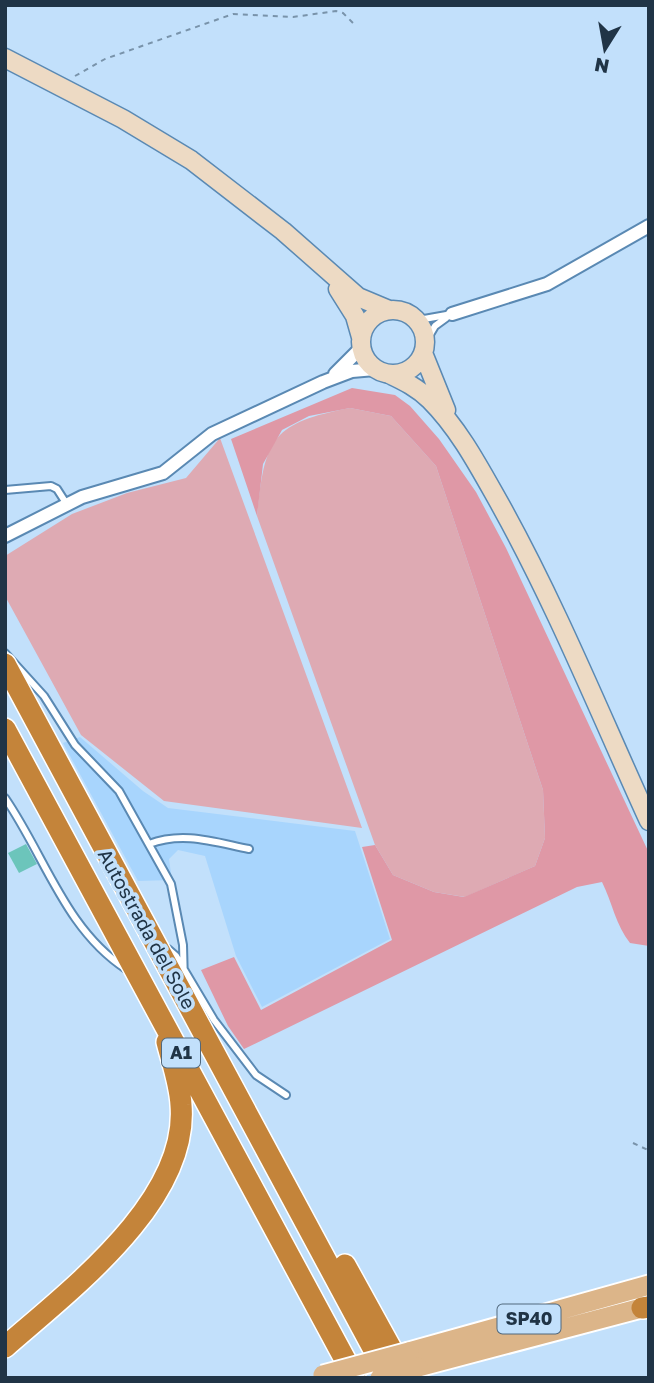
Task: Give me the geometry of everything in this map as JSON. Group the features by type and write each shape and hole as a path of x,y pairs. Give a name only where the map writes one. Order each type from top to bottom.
{"highway":[{"name":"Autostrada del Sole","path":"5,664 389,1378"},
{"name":"Autostrada del Sole","path":"5,729 355,1378"},
{"path":"5,1347 112,1251 156,1194 178,1146 181,1105 161,1016"},
{"path":"230,1083 411,1366"},
{"path":"307,1290 350,1378"}],"main road":[{"path":"5,58 66,89 191,160 256,209 358,297 389,310 410,315 418,322 424,348 455,429"},
{"path":"314,259 349,304 361,342 382,371 418,389 455,429 480,469 540,581 649,821"},
{"path":"361,342 370,319 389,310"},
{"path":"382,371 410,370 424,348"},
{"name":"SP40","path":"380,1378 649,1285"},
{"name":"SP40","path":"318,1377 411,1366 647,1307"}],"street":[{"path":"452,314 547,284 644,227"},
{"path":"323,382 361,342"},
{"path":"5,536 66,503 163,474 212,434 323,382 352,371 382,371"}],"lane":[{"path":"410,315 424,319 452,314"},
{"path":"424,348 435,326 452,314"},
{"path":"5,490 51,486 57,489 66,503"},
{"path":"5,653 44,696 75,745 119,791 171,884 185,972 183,996"},
{"name":"A1","path":"5,799 23,825 79,927 108,957 142,980"},
{"path":"149,844 168,837 190,836 249,849"},
{"path":"147,930 176,956 214,1020 256,1075 286,1095"}],"path":[{"path":"66,89 74,77 90,65 233,14 293,17 329,11 343,13 353,23"},
{"path":"633,1143 648,1149 649,1161"}],"shaded area":[{"path":"352,388 395,395 410,406 439,439 476,492 506,548 649,853 649,946 630,943 618,922 602,882 577,887 244,1049 228,1026 201,970 234,957 261,1010 392,940 362,847 375,845 393,875 434,892 464,897 535,866 545,838 543,790 436,466 391,416 350,408 309,416 282,430 263,464 257,516 231,439"},
{"path":"350,408 391,416 436,466 543,790 545,838 535,866 465,897 434,892 393,875 375,845 257,516 264,469 269,452 277,439 288,428 303,420"},
{"path":"220,438 362,828 164,801 81,735 5,596 5,556 72,514 127,493 186,478"},
{"path":"80,737 143,791 168,808 355,831 390,939 262,1007 236,956 205,856 178,850 169,859 172,880 138,881 63,743"}],"building":[{"path":"26,844 37,864 19,873 8,853"}]}
